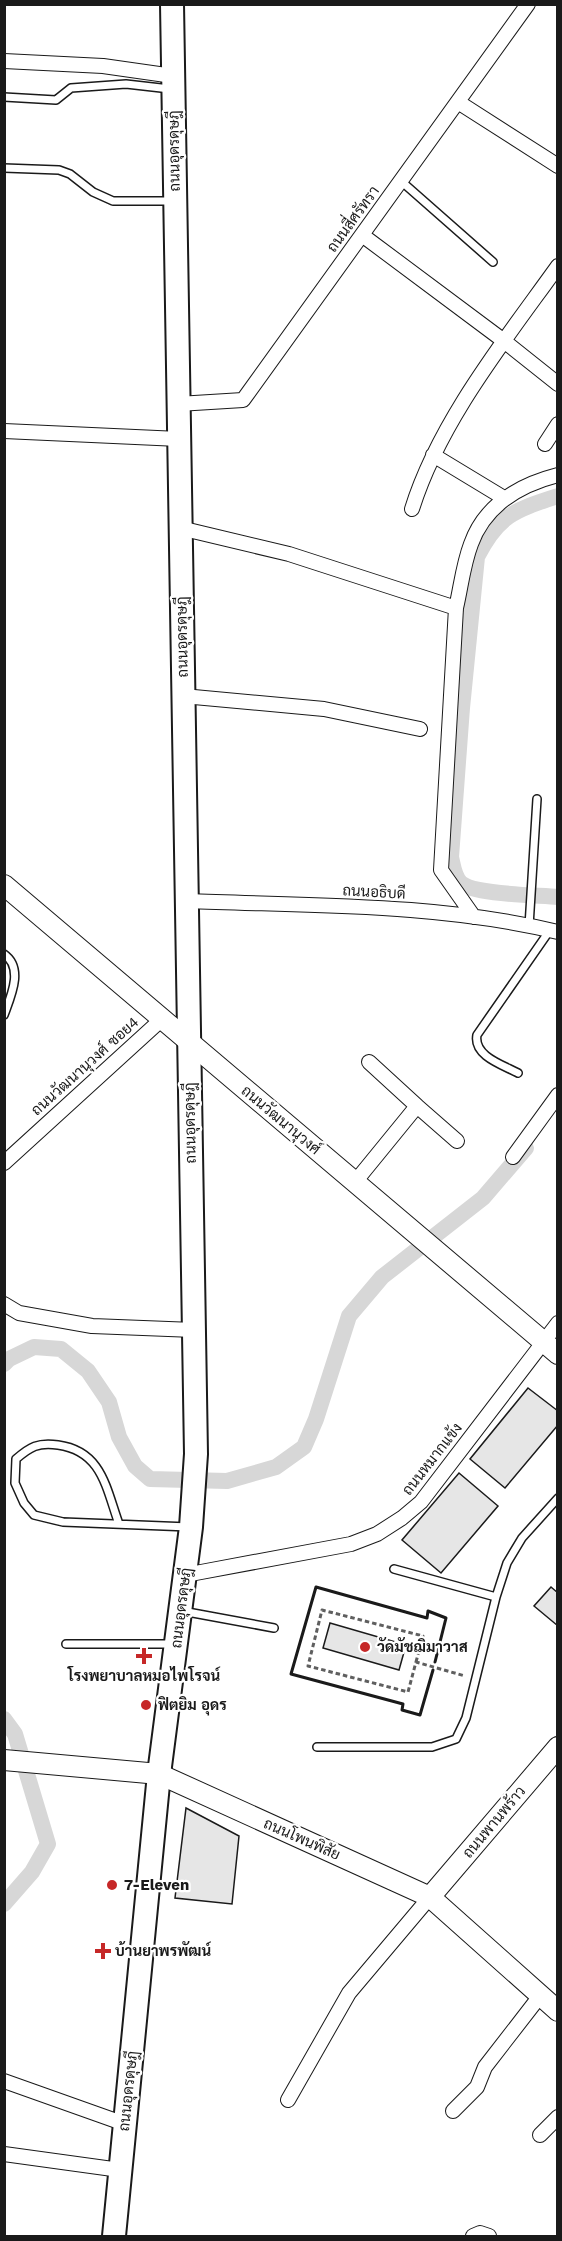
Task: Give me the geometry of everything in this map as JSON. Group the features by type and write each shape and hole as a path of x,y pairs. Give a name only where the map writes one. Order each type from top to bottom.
{"main road":[{"name":"ถนนอุดรดุษฎี","path":"114,2236 159,1774 191,1527 196,1454 172,4"}],"street":[{"name":"ถนนสี่ศรัทรา","path":"178,404 243,400 528,4"},
{"path":"4,61 103,66 173,82"},
{"path":"458,102 558,166"},
{"path":"362,235 558,384"},
{"path":"412,509 421,480 455,415 558,266"},
{"path":"545,444 558,424"},
{"path":"4,431 179,439"},
{"path":"433,455 504,498"},
{"path":"474,917 441,870 456,608 471,544 481,523 504,498 525,485 558,474"},
{"path":"180,528 289,554 456,608"},
{"path":"183,696 324,709 420,729"},
{"name":"ถนนวัฒนานุวงศ์","path":"4,885 189,1044 558,1354"},
{"name":"ถนนอธิบดี","path":"187,901 392,909 474,917 554,931"},
{"name":"ถนนวัฒนานุวงศ์ ซอย4","path":"4,1163 162,1019"},
{"path":"369,1062 458,1141"},
{"path":"513,1157 558,1095"},
{"path":"355,1182 417,1106"},
{"path":"4,1304 20,1313 92,1326 194,1330"},
{"name":"ถนนหมากแข้ง","path":"185,1575 351,1544 377,1534 402,1518 421,1502 558,1323"},
{"name":"ถนนพานพร้าว","path":"430,1897 558,1747"},
{"name":"ถนนโพนพิสัย","path":"4,1760 159,1774 430,1897 558,2012"},
{"path":"288,2100 349,1993 430,1897"},
{"path":"453,2110 477,2087 485,2067 540,1996"},
{"path":"4,2081 125,2124"},
{"path":"540,2135 558,2117"},
{"path":"4,2154 120,2170"},
{"path":"473,2236 480,2233 489,2236"}],"lane":[{"path":"4,97 56,100 71,88 173,82"},
{"path":"4,168 59,170 70,174 93,192 113,201 175,201"},
{"path":"401,181 494,262"},
{"path":"529,926 537,799"},
{"path":"518,1073 481,1053 477,1046 477,1035 554,931"},
{"path":"4,954 11,959 15,977 4,1015"},
{"path":"119,1524 101,1475 87,1454 73,1447 54,1444 31,1446 16,1459 15,1483 24,1503 34,1515 63,1522 191,1527"},
{"path":"317,1747 432,1747 456,1739 466,1718 496,1596 514,1551 522,1538 558,1498"},
{"path":"394,1569 496,1596"},
{"path":"180,1611 274,1628"},
{"path":"66,1644 176,1644"}],"path":[{"path":"322,1610 423,1635 416,1662 408,1692 308,1666 322,1610"},
{"path":"416,1662 475,1679"}],"building":[{"path":"528,1388 558,1411 558,1425 505,1488 470,1459"},
{"path":"459,1473 498,1506 441,1573 402,1540"},
{"path":"551,1587 558,1593 558,1626 534,1606"},
{"name":"วัดมัชฌิมาวาส","path":"330,1623 406,1645 399,1670 323,1648"},
{"path":"186,1808 239,1836 232,1904 175,1898"}],"waterway":[{"path":"558,496 509,516 492,532 477,557 462,708 451,857 457,878 468,887 492,892 558,897"},
{"path":"4,1364 9,1359 34,1347 61,1349 88,1371 109,1402 119,1437 135,1466 150,1479 227,1481 276,1467 304,1447 316,1419 349,1316 382,1277 483,1198 526,1148"},
{"path":"4,1719 15,1734 48,1844 32,1872 4,1904"}],"wall":[{"path":"433,1670 420,1715 402,1710 403,1704 291,1674 316,1587 427,1618 428,1611 446,1618 435,1662"}],"place":[{"name":"วัดมัชฌิมาวาส","path":"365,1647"},
{"name":"โรงพยาบาลหมอไพโรจน์","path":"144,1656"},
{"name":"ฟิตยิม อุดร","path":"146,1705"},
{"name":"7-Eleven","path":"112,1885"},
{"name":"บ้านยาพรพัฒน์","path":"103,1951"}]}
